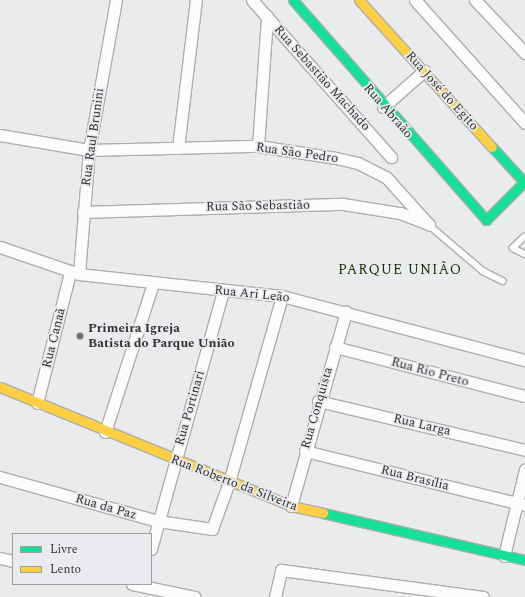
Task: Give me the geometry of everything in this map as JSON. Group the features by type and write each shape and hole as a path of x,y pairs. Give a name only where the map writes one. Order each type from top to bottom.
{"street":[{"name":"Rua Raul Brunini","path":"75,273 89,150 116,0"},
{"path":"178,148 196,0"},
{"name":"Rua Sebastião Machado","path":"252,0 391,157"},
{"name":"Rua Abraão","path":"293,0 384,107 486,220"},
{"name":"Rua José do Egito","path":"359,0 524,182 486,220"},
{"path":"415,0 525,123"},
{"path":"475,0 525,54"},
{"path":"258,146 267,16"},
{"path":"384,107 424,71"},
{"name":"Rua São Pedro","path":"0,135 89,150 258,146 336,158 372,169 400,190 429,225"},
{"name":"Rua São Sebastião","path":"83,212 343,204 395,212 429,225"},
{"name":"Rua Ari Leão","path":"0,247 75,273 223,291 282,296 525,360"},
{"name":"Rua Canaã","path":"37,404 75,273"},
{"path":"106,432 153,283"},
{"name":"Rua Portinari","path":"152,545 223,291"},
{"path":"229,482 282,296"},
{"name":"Rua Conquista","path":"291,506 318,401 346,312"},
{"name":"Rua Rio Preto","path":"335,347 525,396"},
{"name":"Rua Roberto da Silveira","path":"0,387 37,404 175,461 291,506 525,560"},
{"name":"Rua Larga","path":"318,401 525,450"},
{"name":"Rua Brasília","path":"305,451 521,505"},
{"path":"504,556 521,505 525,469"},
{"name":"Rua da Paz","path":"0,477 158,521 213,527 229,482"},
{"path":"0,558 12,561"},
{"path":"274,597 282,570 457,595 483,597"},
{"path":"138,585 195,597"}],"lane":[{"name":"Rua São Pedro","path":"429,225 483,271 503,281"},
{"path":"525,237 513,248 525,254"}],"traffic: fast":[{"path":"293,0 486,220 524,182 492,147"},
{"path":"323,513 525,560"}],"traffic: slow":[{"path":"359,0 492,147"},
{"path":"0,387 291,506 323,513"}],"place":[{"name":"Primeira Igreja Batista do Parque União","path":"80,336"}],"district":[{"name":"PARQUE UNIÃO","path":"400,270"}]}
